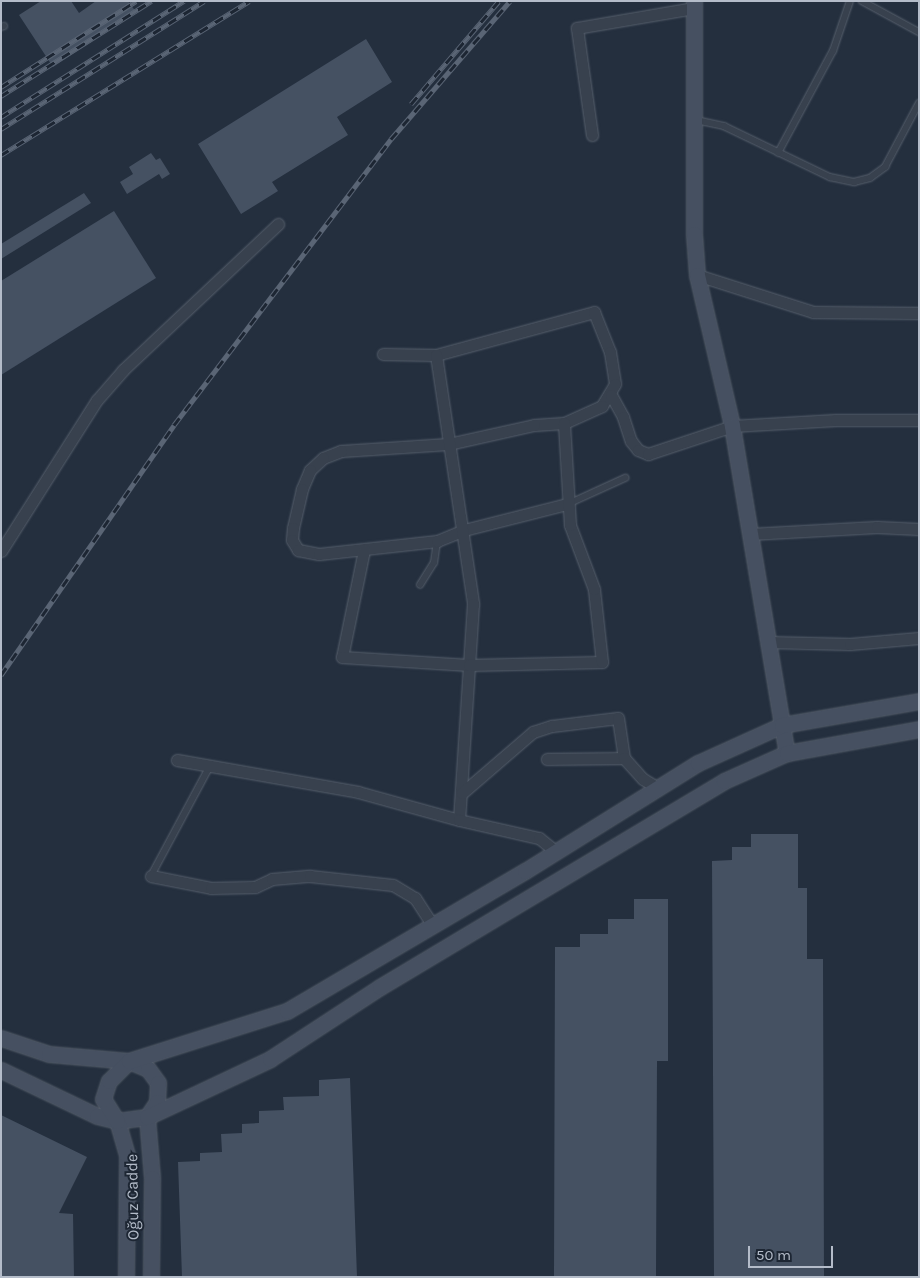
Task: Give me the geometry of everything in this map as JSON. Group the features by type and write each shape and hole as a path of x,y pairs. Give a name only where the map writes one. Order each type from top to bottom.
{"main road":[{"path":"694,5 697,274 732,426 787,753"},
{"path":"117,1121 104,1099 109,1081 128,1061 287,1011 556,852 698,763 782,724 919,701"},
{"path":"1,1070 96,1116 117,1121 147,1117 270,1059 380,986 724,781 787,753 919,729"},
{"path":"1,1038 49,1054 128,1061 148,1069 158,1082 157,1102 147,1117"},
{"name":"Oğuz Cadde","path":"147,1117 152,1178 151,1277"},
{"name":"Oğuz Cadde","path":"117,1121 127,1155 126,1277"}],"street":[{"path":"592,135 577,28 694,5"},
{"path":"1,551 97,400 123,370 278,224"},
{"path":"697,274 814,312 919,313"},
{"path":"384,354 436,356 594,312 615,371 615,384 611,395 591,413 564,423 534,425 448,444 341,451 322,458 310,470 293,528 296,547 318,554 437,541 464,530 567,504"},
{"path":"436,356 448,444 464,530 473,604 462,793 458,820"},
{"path":"611,395 623,417 631,441 638,450 648,454 732,426 836,420 919,420"},
{"path":"364,550 342,657 469,665 602,662 594,589 570,525 567,504 564,423"},
{"path":"750,534 877,527 919,529"},
{"path":"768,642 850,644 919,638"},
{"path":"462,793 533,732 552,726 618,718 624,758 643,779 658,788"},
{"path":"548,759 624,758"},
{"path":"177,760 358,792 458,820 540,838 556,852"},
{"path":"151,876 211,888 255,887 272,879 310,876 393,885 415,898 433,926"}],"lane":[{"path":"778,154 829,58 850,1"},
{"path":"862,1 919,32"},
{"path":"694,120 724,126 778,154 838,180 870,178 889,161 919,103"},
{"path":"567,504 626,478"},
{"path":"420,585 434,563 437,541"},
{"path":"151,876 210,766"}],"building":[{"path":"41,1 71,1 79,13 96,1 128,1 136,12 53,67 19,15"},
{"path":"366,39 392,82 337,117 348,135 272,182 278,191 241,214 198,144"},
{"path":"151,153 156,160 160,158 170,174 162,179 159,174 127,194 120,182 133,174 129,167"},
{"path":"84,193 91,203 1,259 1,244"},
{"path":"114,211 156,278 1,375 1,281"},
{"path":"751,834 798,834 798,888 807,888 807,959 823,959 824,1277 714,1277 712,861 732,860 732,847 751,847"},
{"path":"634,899 668,899 668,1061 657,1061 656,1277 554,1277 555,947 580,947 580,934 608,934 608,919 634,919"},
{"path":"350,1078 357,1277 182,1277 178,1162 200,1161 200,1153 222,1152 221,1134 242,1133 242,1124 259,1123 259,1111 284,1110 283,1097 319,1096 319,1080"},
{"path":"1,1115 87,1157 59,1213 73,1214 74,1277 1,1277"}],"railway":[{"path":"1,87 136,1"},
{"path":"1,96 151,1"},
{"path":"1,117 184,1"},
{"path":"1,129 204,1"},
{"path":"1,155 249,1"},
{"path":"411,104 499,1"},
{"path":"1,675 174,425 391,139 510,1"}]}
